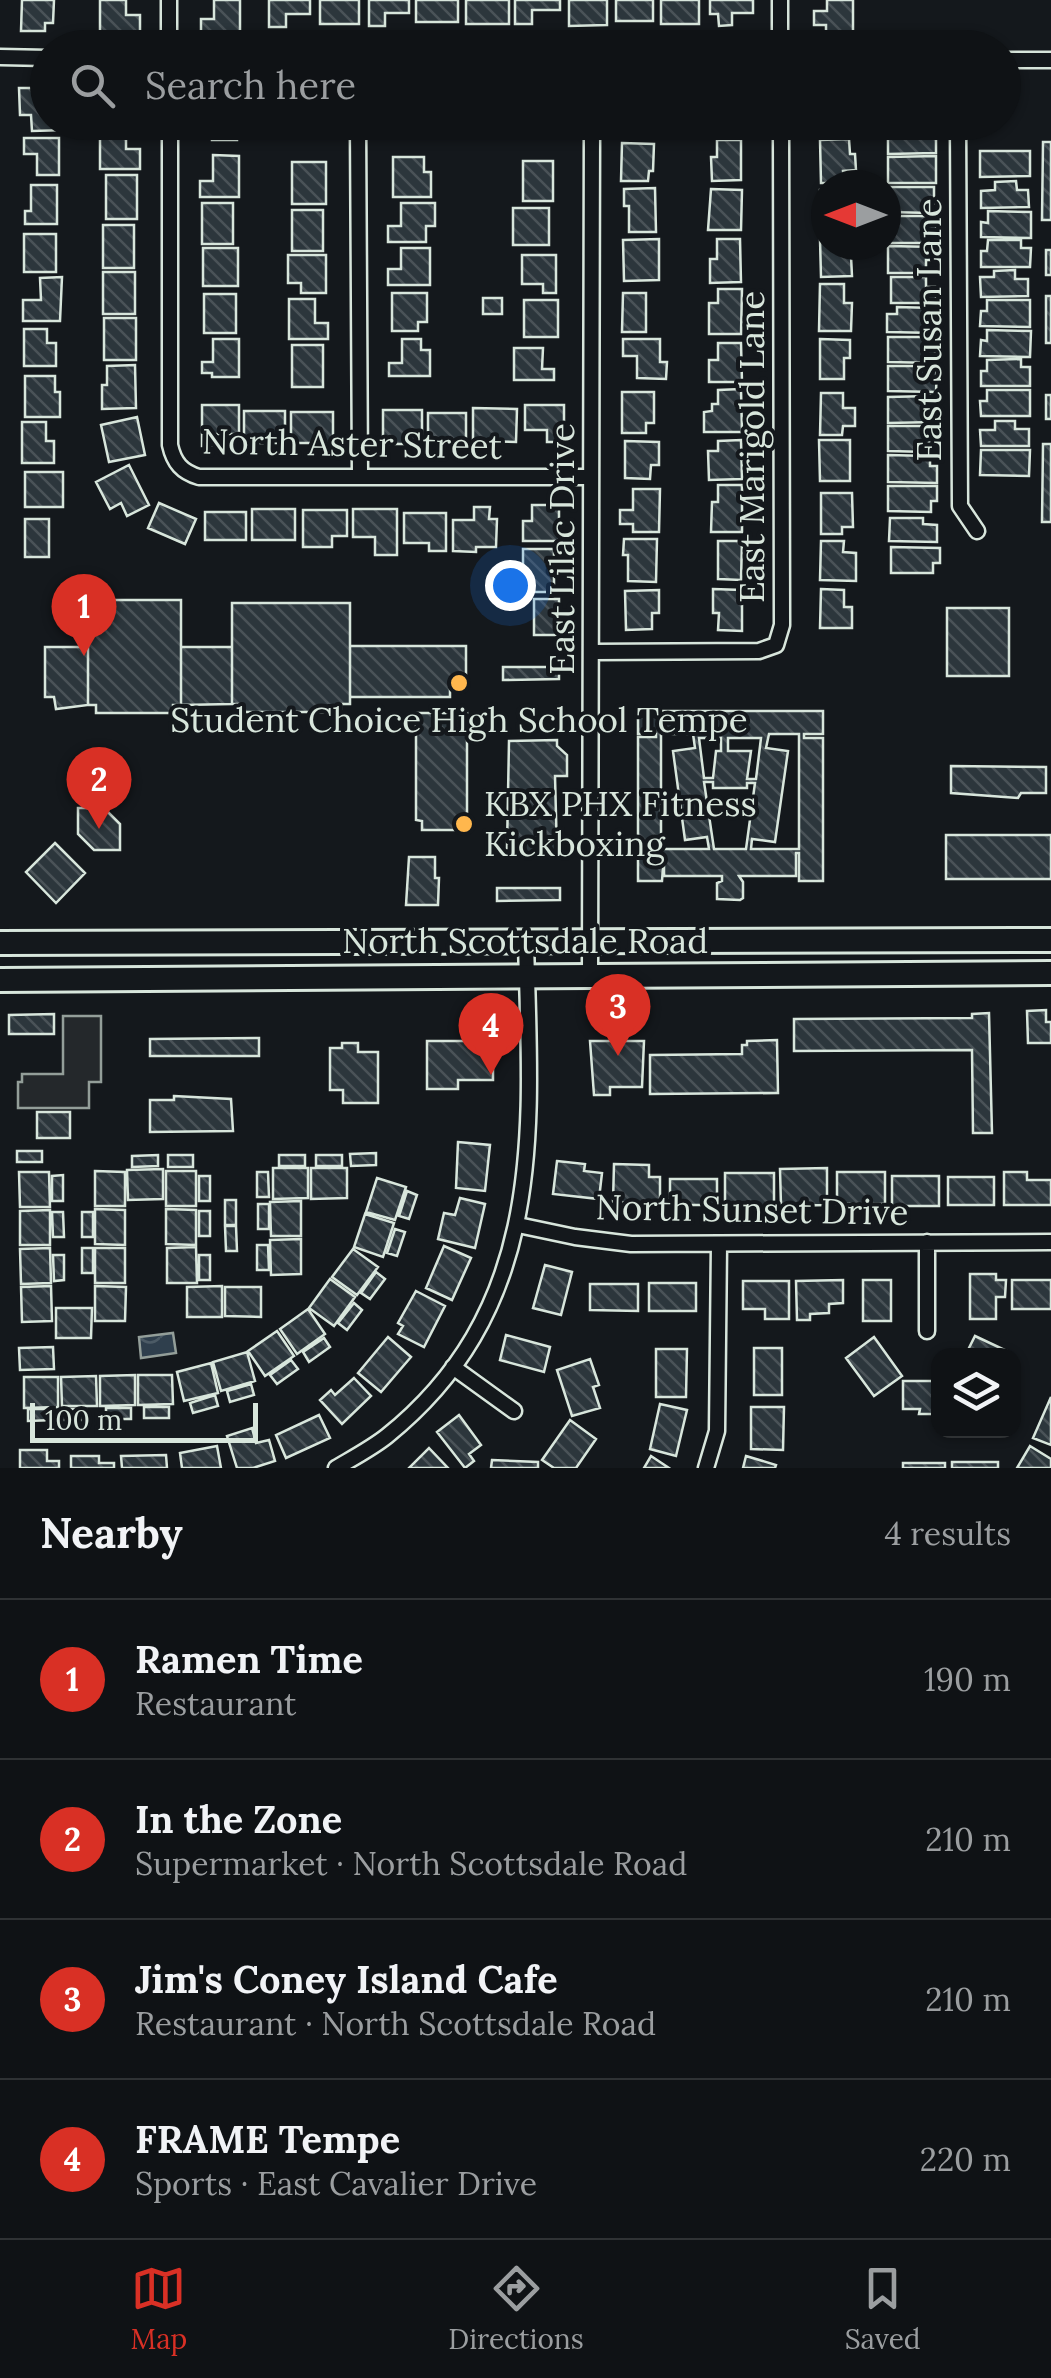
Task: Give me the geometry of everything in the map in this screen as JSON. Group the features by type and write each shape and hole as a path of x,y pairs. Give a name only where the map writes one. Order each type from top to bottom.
{"main road":[{"name":"North Scottsdale Road","path":"0,944 1051,940"},
{"name":"North Scottsdale Road","path":"0,980 1051,973"}],"street":[{"path":"170,0 170,30"},
{"path":"780,0 780,30"},
{"path":"0,56 30,57"},
{"path":"1021,60 1051,60"},
{"name":"North Aster Street","path":"170,140 170,445 177,464 186,473 199,477 590,477"},
{"path":"358,140 360,475"},
{"name":"East Lilac Drive","path":"590,975 592,140"},
{"name":"East Marigold Lane","path":"593,652 759,651 776,645 782,625 781,140"},
{"name":"East Susan Lane","path":"958,140 960,506 977,531"},
{"path":"336,1468 387,1436 437,1388 492,1301 518,1225 528,1158 526,944"},
{"name":"North Sunset Drive","path":"518,1225 575,1238 631,1244 1051,1242"},
{"name":"North Sunset Drive","path":"927,1242 927,1331"},
{"path":"706,1468 717,1431 718,1246"},
{"path":"453,1367 514,1411"}],"shaded area":[{"path":"63,1016 101,1016 101,1082 89,1082 89,1108 18,1108 18,1082 22,1082 22,1074 63,1074"}],"water":[{"path":"173,1333 176,1353 141,1358 139,1337"}],"building":[{"path":"22,0 54,0 53,23 45,23 45,30 21,31"},
{"path":"100,0 126,0 126,15 140,15 140,30 100,30"},
{"path":"214,0 240,0 240,30 201,30 201,19 214,19"},
{"path":"269,0 310,0 310,14 286,14 286,27 269,27"},
{"path":"320,0 359,0 359,24 320,24"},
{"path":"369,0 409,0 409,13 385,13 385,26 369,26"},
{"path":"416,0 458,0 458,22 416,22"},
{"path":"466,0 509,0 509,24 466,24"},
{"path":"515,0 560,0 560,10 532,10 532,24 515,24"},
{"path":"569,0 607,0 607,25 569,26"},
{"path":"616,0 653,0 653,21 616,21"},
{"path":"661,0 699,0 699,24 661,24"},
{"path":"710,0 753,0 753,13 732,13 732,25 719,26 718,14 710,14"},
{"path":"827,0 853,0 853,30 826,30 826,25 814,25 814,11 827,11"},
{"path":"19,88 30,88 30,115 20,115"},
{"path":"24,138 59,140 59,175 37,175 37,154 24,154"},
{"path":"100,140 126,140 126,149 140,149 140,169 100,169"},
{"path":"717,140 741,140 741,180 712,181 711,157 717,157"},
{"path":"820,140 849,140 850,154 855,154 856,170 821,170"},
{"path":"888,140 936,140 936,153 888,154"},
{"path":"1043,142 1051,142 1051,220 1042,220"},
{"path":"622,143 654,144 653,171 649,171 648,181 621,181"},
{"path":"980,151 1030,151 1030,176 980,177"},
{"path":"213,155 239,156 239,197 200,197 200,181 213,181"},
{"path":"936,156 936,183 901,183 901,170 888,170 888,157"},
{"path":"393,157 424,157 424,172 431,172 431,197 393,197"},
{"path":"523,161 553,161 553,201 523,201"},
{"path":"292,162 326,162 326,204 292,204"},
{"path":"106,175 137,175 137,219 106,219"},
{"path":"1016,181 1017,190 1028,190 1029,207 981,208 981,191 995,190 995,182"},
{"path":"31,185 57,185 57,224 25,224 25,211 31,211"},
{"path":"901,187 934,187 930,213 901,212"},
{"path":"655,188 656,232 629,232 629,206 624,206 624,189"},
{"path":"711,189 742,190 741,230 708,230"},
{"path":"202,203 233,203 233,244 202,244"},
{"path":"401,203 435,203 435,226 426,226 426,242 388,242 388,226 401,226"},
{"path":"513,208 549,208 549,245 513,245"},
{"path":"292,210 323,210 323,251 292,251"},
{"path":"988,211 1031,212 1031,238 981,237 981,222 988,223"},
{"path":"901,216 936,216 936,232 930,233 930,243 901,243"},
{"path":"103,225 134,225 134,268 103,268"},
{"path":"24,234 56,234 56,272 24,272"},
{"path":"659,239 659,280 624,281 623,240"},
{"path":"717,239 740,239 741,282 710,283 710,259 717,259"},
{"path":"988,240 1021,240 1021,248 1031,248 1030,267 981,267 981,251 987,251"},
{"path":"901,246 936,247 936,260 926,260 926,273 888,273 888,260 901,260"},
{"path":"203,248 238,248 238,286 203,286"},
{"path":"401,248 430,248 430,285 388,285 388,269 401,269"},
{"path":"1046,250 1051,250 1051,275 1046,275"},
{"path":"288,255 326,255 326,293 301,293 301,283 288,283"},
{"path":"522,255 556,255 556,293 543,293 543,284 522,284"},
{"path":"821,260 851,260 852,276 821,277"},
{"path":"1015,270 1015,279 1028,279 1028,296 981,297 980,277 994,277 994,271"},
{"path":"103,272 135,272 135,314 103,314"},
{"path":"62,277 60,321 23,321 23,300 41,300 40,278"},
{"path":"891,277 926,277 926,287 936,287 936,303 891,303"},
{"path":"820,284 844,284 844,303 852,303 851,331 819,331"},
{"path":"718,289 742,289 741,334 709,334 709,303 718,303"},
{"path":"392,293 427,293 427,322 418,322 418,331 392,331"},
{"path":"623,293 646,293 646,332 622,332"},
{"path":"204,294 236,294 236,333 204,333"},
{"path":"1046,296 1051,296 1051,343 1046,343"},
{"path":"483,298 502,298 502,314 483,314"},
{"path":"289,299 315,299 315,323 328,323 328,339 289,339"},
{"path":"524,300 558,300 558,337 524,337"},
{"path":"987,300 1030,300 1030,327 980,326"},
{"path":"897,307 935,308 935,333 887,332 887,314 897,314"},
{"path":"104,318 136,318 136,360 104,360"},
{"path":"24,329 47,329 47,343 56,343 56,366 24,366"},
{"path":"987,330 1031,331 1030,357 980,356 981,340 987,341"},
{"path":"888,337 935,337 935,363 888,362"},
{"path":"213,339 239,339 239,377 202,373 202,362 213,362"},
{"path":"402,339 421,339 421,350 430,350 430,376 389,376 389,363 402,363"},
{"path":"623,339 660,339 660,362 667,362 666,379 637,378 637,356 623,356"},
{"path":"820,339 850,340 850,358 844,358 844,379 820,379"},
{"path":"718,343 741,343 742,382 709,382 709,360 718,360"},
{"path":"292,345 323,345 323,387 292,387"},
{"path":"514,348 543,348 542,369 554,369 554,380 514,380"},
{"path":"1021,359 1021,367 1030,367 1030,386 981,386 981,371 987,371 987,360"},
{"path":"135,365 136,408 102,409 107,366"},
{"path":"888,366 937,366 936,392 888,391"},
{"path":"25,376 55,376 55,392 60,392 60,417 25,417"},
{"path":"741,389 742,432 704,432 704,412 712,411 712,404 718,404 718,390"},
{"path":"987,390 1030,390 1030,416 981,416 980,401 987,401"},
{"path":"622,392 654,392 654,423 646,423 646,433 622,433"},
{"path":"821,393 843,393 843,408 855,408 855,426 843,426 842,435 820,435"},
{"path":"1046,395 1051,395 1051,419 1046,419"},
{"path":"930,396 931,406 937,406 937,422 888,423 888,397"},
{"path":"202,405 239,405 239,434 214,434 214,445 202,446"},
{"path":"525,405 564,405 564,442 547,442 547,430 525,430"},
{"path":"473,408 517,409 516,442 473,441"},
{"path":"383,410 422,410 422,444 383,444"},
{"path":"244,411 285,411 285,443 244,443"},
{"path":"291,412 333,412 333,443 291,443"},
{"path":"428,413 466,413 466,442 428,442"},
{"path":"137,417 145,455 109,462 101,425"},
{"path":"995,421 1015,421 1015,429 1029,429 1029,446 981,446 980,430 995,430"},
{"path":"22,422 46,422 46,441 54,441 54,463 22,463"},
{"path":"888,426 937,426 937,442 929,442 928,452 888,451"},
{"path":"741,440 742,479 709,480 708,451 718,451 718,441"},
{"path":"819,440 850,440 850,481 820,481"},
{"path":"625,441 659,442 659,465 651,465 650,479 625,478"},
{"path":"1043,444 1051,444 1051,522 1042,522"},
{"path":"981,450 1030,450 1029,476 980,475"},
{"path":"888,455 930,456 930,466 937,466 937,483 888,482"},
{"path":"129,465 149,505 127,516 121,503 110,509 96,482"},
{"path":"25,472 63,472 63,507 25,507"},
{"path":"718,485 742,485 742,532 711,532 712,502 718,502"},
{"path":"888,486 937,486 937,501 931,501 931,512 888,511"},
{"path":"633,489 660,489 659,532 633,532 633,524 620,524 620,510 633,510"},
{"path":"821,493 852,493 853,527 842,527 842,534 821,534"},
{"path":"159,503 196,519 185,544 148,528"},
{"path":"532,505 559,505 559,541 523,541 523,521 532,521"},
{"path":"474,507 490,507 489,519 497,519 496,547 476,547 476,552 453,551 453,520 474,520"},
{"path":"252,509 295,509 295,540 252,540"},
{"path":"353,509 397,509 397,555 375,555 375,537 353,537"},
{"path":"303,510 347,510 347,536 332,536 332,547 303,547"},
{"path":"205,512 246,512 246,540 205,540"},
{"path":"404,513 446,513 446,551 429,551 429,543 404,543"},
{"path":"890,518 923,518 923,524 937,525 937,542 889,541"},
{"path":"25,519 49,519 49,557 25,557"},
{"path":"624,539 657,539 656,582 628,581"},
{"path":"718,541 742,541 741,580 718,579"},
{"path":"821,541 844,541 843,552 856,553 856,581 820,580"},
{"path":"891,547 940,548 940,563 933,563 933,573 891,573"},
{"path":"523,549 554,549 554,592 523,592"},
{"path":"713,589 742,590 742,631 718,630 719,613 713,613"},
{"path":"821,589 844,590 844,607 852,607 852,628 820,628"},
{"path":"659,590 659,613 652,613 652,629 626,630 625,591"},
{"path":"534,599 559,599 559,635 534,635"},
{"path":"88,600 181,600 181,705 173,705 173,713 96,713 96,705 88,705"},
{"path":"232,603 350,603 350,704 341,704 341,712 239,712 239,704 232,704"},
{"path":"947,608 1009,608 1009,676 947,676"},
{"path":"350,646 466,646 466,688 450,688 450,697 350,697"},
{"path":"45,647 88,647 88,705 56,709 54,697 45,697"},
{"path":"181,647 232,647 232,704 181,705"},
{"path":"503,667 559,667 559,679 503,680"},
{"path":"638,711 823,711 823,734 804,734 804,738 823,738 823,881 799,881 796,853 796,876 739,876 743,882 740,900 717,899 717,883 722,876 664,876 664,854 662,881 638,881 638,737 656,734 638,734","holes":["661,734 693,734 695,748 673,751 685,840 707,837 709,849 661,849","769,734 799,734 799,849 751,849 752,839 775,842 788,751 766,748","699,738 721,738 713,778 704,778","728,738 761,738 756,779 747,779 751,751 728,751","704,782 713,782 713,788 747,788 747,783 755,783 746,849 714,849"]},
{"path":"416,713 467,713 467,830 422,830 422,821 416,820"},
{"path":"557,740 557,746 567,755 567,776 555,776 557,854 515,854 515,848 507,848 509,741"},
{"path":"951,766 1046,767 1046,793 1021,793 1018,798 951,793"},
{"path":"78,808 104,808 120,824 120,850 94,850 78,834"},
{"path":"946,835 1051,835 1051,879 946,879"},
{"path":"55,843 85,873 56,903 26,872"},
{"path":"409,857 435,857 438,905 406,905"},
{"path":"497,888 560,888 560,900 497,901"},
{"path":"1046,1010 1046,1022 1051,1022 1051,1043 1028,1043 1027,1011"},
{"path":"989,1013 992,1133 973,1133 972,1050 794,1051 794,1019 972,1018 972,1014"},
{"path":"54,1014 54,1034 9,1034 9,1015"},
{"path":"259,1038 259,1056 150,1056 150,1039"},
{"path":"777,1040 778,1093 650,1094 650,1055 742,1054 742,1045 747,1045 747,1041"},
{"path":"427,1041 493,1041 493,1080 458,1080 458,1089 427,1089"},
{"path":"590,1041 644,1041 642,1087 610,1087 610,1095 594,1095"},
{"path":"342,1043 358,1043 358,1052 378,1052 378,1103 343,1103 343,1090 330,1090 330,1048 342,1048"},
{"path":"174,1096 231,1099 233,1131 150,1132 150,1100 174,1100"},
{"path":"37,1112 70,1112 70,1138 37,1138"},
{"path":"458,1142 490,1145 485,1191 456,1188"},
{"path":"17,1151 42,1151 42,1162 17,1162"},
{"path":"376,1153 376,1165 351,1166 350,1154"},
{"path":"158,1155 158,1166 132,1167 132,1156"},
{"path":"168,1155 193,1155 193,1167 168,1167"},
{"path":"279,1155 305,1155 305,1166 279,1166"},
{"path":"316,1155 342,1155 342,1166 316,1166"},
{"path":"557,1161 585,1164 584,1171 602,1173 599,1199 553,1194"},
{"path":"614,1164 649,1165 649,1177 660,1177 660,1204 613,1202"},
{"path":"273,1168 308,1168 308,1198 273,1199"},
{"path":"311,1168 347,1168 347,1198 311,1199"},
{"path":"827,1168 827,1205 781,1206 780,1169"},
{"path":"163,1169 163,1199 128,1200 127,1170"},
{"path":"95,1171 125,1172 125,1206 95,1206"},
{"path":"166,1171 196,1171 196,1206 166,1206"},
{"path":"19,1172 49,1172 50,1207 20,1207"},
{"path":"257,1172 268,1172 269,1197 257,1197"},
{"path":"837,1172 885,1172 885,1204 837,1204"},
{"path":"1004,1172 1027,1172 1027,1180 1051,1180 1051,1205 1004,1205"},
{"path":"725,1173 774,1173 774,1208 725,1208"},
{"path":"63,1175 63,1201 52,1201 52,1176"},
{"path":"199,1176 210,1176 210,1201 199,1201"},
{"path":"892,1176 939,1176 939,1206 892,1206"},
{"path":"948,1177 994,1177 994,1205 948,1205"},
{"path":"377,1178 406,1187 395,1220 366,1212"},
{"path":"670,1179 717,1179 717,1205 670,1205"},
{"path":"407,1191 417,1195 409,1219 399,1216"},
{"path":"460,1198 485,1204 475,1248 438,1239 444,1213 455,1215"},
{"path":"225,1200 236,1200 236,1225 225,1225"},
{"path":"301,1201 301,1236 271,1236 270,1202"},
{"path":"258,1204 269,1204 269,1229 258,1229"},
{"path":"95,1209 125,1210 125,1245 95,1244"},
{"path":"166,1209 196,1210 196,1245 166,1244"},
{"path":"50,1210 50,1245 20,1245 20,1211"},
{"path":"199,1211 210,1211 210,1236 199,1236"},
{"path":"52,1212 63,1212 64,1237 53,1237"},
{"path":"82,1212 93,1212 93,1237 82,1237"},
{"path":"365,1214 394,1223 383,1257 354,1247"},
{"path":"225,1226 236,1226 237,1251 226,1251"},
{"path":"395,1229 405,1232 397,1256 387,1253"},
{"path":"301,1239 301,1274 271,1275 270,1240"},
{"path":"257,1245 268,1245 269,1270 257,1270"},
{"path":"444,1246 471,1258 452,1300 426,1288"},
{"path":"196,1247 197,1283 167,1283 167,1248"},
{"path":"50,1248 51,1283 21,1284 20,1249"},
{"path":"82,1248 93,1248 93,1273 82,1273"},
{"path":"95,1248 125,1248 125,1283 95,1283"},
{"path":"353,1249 378,1267 357,1295 332,1277"},
{"path":"53,1255 64,1255 64,1280 54,1281"},
{"path":"199,1255 210,1255 210,1280 199,1280"},
{"path":"545,1265 572,1272 561,1315 533,1308"},
{"path":"376,1272 385,1279 370,1299 361,1293"},
{"path":"970,1274 996,1274 996,1280 1006,1280 1005,1297 996,1297 996,1319 970,1319"},
{"path":"330,1279 355,1297 334,1326 309,1308"},
{"path":"843,1280 843,1303 829,1304 829,1313 810,1314 810,1320 797,1320 796,1281"},
{"path":"863,1280 891,1280 891,1321 863,1321"},
{"path":"1012,1280 1051,1280 1051,1309 1012,1309"},
{"path":"743,1281 789,1281 789,1319 765,1319 765,1309 743,1309"},
{"path":"649,1283 696,1283 696,1311 649,1311"},
{"path":"590,1284 638,1284 638,1311 590,1310"},
{"path":"51,1286 52,1321 22,1322 21,1287"},
{"path":"95,1286 126,1287 125,1321 95,1321"},
{"path":"222,1286 222,1317 187,1317 187,1287"},
{"path":"225,1287 261,1287 261,1317 225,1316"},
{"path":"416,1291 445,1306 424,1347 398,1334 403,1326 398,1323"},
{"path":"354,1303 362,1310 347,1330 338,1323"},
{"path":"56,1308 92,1308 91,1338 56,1338"},
{"path":"308,1309 325,1334 297,1354 280,1329"},
{"path":"277,1331 294,1356 265,1376 248,1351"},
{"path":"506,1335 550,1347 544,1372 500,1360"},
{"path":"975,1336 1000,1348 969,1348"},
{"path":"388,1337 411,1357 381,1392 358,1373"},
{"path":"874,1337 902,1376 874,1396 846,1358"},
{"path":"324,1338 330,1347 309,1362 303,1352"},
{"path":"53,1347 54,1369 20,1370 19,1348"},
{"path":"754,1348 782,1348 782,1395 754,1395"},
{"path":"656,1349 687,1349 686,1397 656,1397"},
{"path":"247,1352 255,1381 221,1391 213,1362"},
{"path":"590,1359 599,1385 593,1387 600,1408 572,1416 557,1370"},
{"path":"291,1360 298,1369 277,1384 270,1375"},
{"path":"211,1363 218,1393 184,1401 177,1372"},
{"path":"135,1375 135,1405 100,1406 100,1376"},
{"path":"138,1375 172,1375 173,1404 138,1405"},
{"path":"96,1376 97,1406 62,1406 61,1377"},
{"path":"24,1377 58,1377 58,1407 24,1408"},
{"path":"354,1378 371,1396 342,1424 320,1400 331,1390 335,1395"},
{"path":"903,1381 931,1381 931,1414 903,1409"},
{"path":"251,1384 254,1395 230,1402 227,1391"},
{"path":"215,1395 218,1406 193,1413 190,1403"},
{"path":"1051,1397 1051,1445 1033,1438"},
{"path":"660,1404 687,1410 676,1456 650,1449"},
{"path":"144,1407 169,1407 169,1418 144,1418"},
{"path":"751,1407 784,1407 783,1450 751,1449"},
{"path":"106,1408 131,1408 131,1419 106,1419"},
{"path":"28,1409 53,1409 54,1420 28,1421"},
{"path":"62,1409 86,1409 86,1420 62,1420"},
{"path":"319,1415 330,1438 286,1458 276,1435"},
{"path":"459,1415 481,1445 469,1454 474,1461 465,1468 437,1432"},
{"path":"570,1420 596,1439 576,1468 554,1468 542,1460"},
{"path":"252,1428 256,1443 269,1440 275,1461 237,1468 227,1436"},
{"path":"217,1446 221,1468 182,1468 180,1453"},
{"path":"1030,1446 1051,1459 1051,1468 1017,1468"},
{"path":"429,1448 448,1468 409,1468"},
{"path":"20,1450 47,1450 47,1461 59,1461 59,1468 20,1468"},
{"path":"166,1455 167,1468 122,1468 121,1456"},
{"path":"71,1456 99,1456 99,1463 114,1463 114,1468 71,1468"},
{"path":"651,1456 669,1468 644,1468"},
{"path":"746,1456 776,1465 775,1468 743,1468"},
{"path":"492,1460 538,1462 538,1468 491,1468"},
{"path":"952,1462 998,1462 998,1468 952,1468"},
{"path":"903,1463 945,1463 945,1468 903,1468"}],"place":[{"name":"Ramen Time","path":"84,656"},
{"name":"Student Choice High School Tempe","path":"459,683"},
{"name":"KBX PHX Fitness Kickboxing","path":"464,824"},
{"name":"In the Zone","path":"99,829"},
{"name":"Jim's Coney Island Cafe","path":"618,1056"},
{"name":"FRAME Tempe","path":"491,1075"}]}
